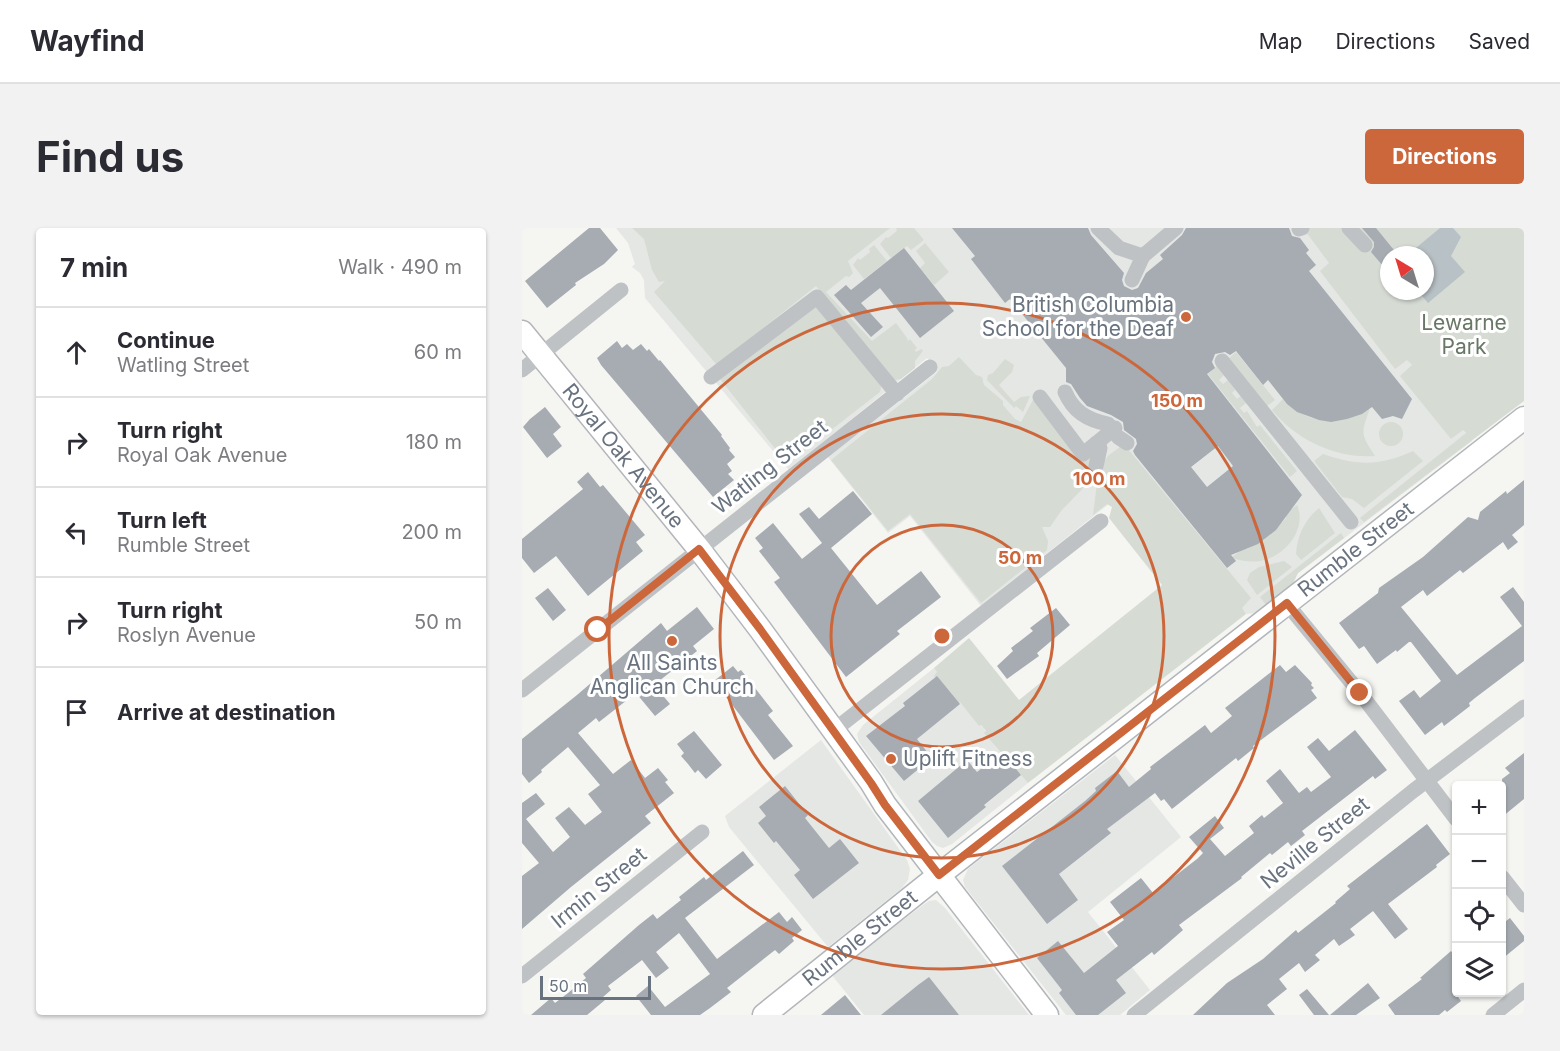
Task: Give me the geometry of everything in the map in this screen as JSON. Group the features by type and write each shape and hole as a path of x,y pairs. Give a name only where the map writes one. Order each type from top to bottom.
{"street":[{"path":"1098,228 1119,248 1143,256"},
{"path":"1132,280 1143,256 1158,249 1176,228"},
{"path":"1349,228 1365,245"},
{"path":"1140,239 1147,272"},
{"path":"522,370 621,290"},
{"path":"711,377 817,297 897,394"},
{"name":"Royal Oak Avenue","path":"522,332 699,549 760,629 885,805 1047,1015"},
{"path":"1222,362 1351,522"},
{"name":"Watling Street","path":"522,690 930,367"},
{"path":"1040,397 1068,430 1083,454 1116,432 1090,419 1072,403"},
{"path":"1055,415 1072,403"},
{"path":"1068,430 1072,403"},
{"name":"Rumble Street","path":"764,1015 939,875 1524,418"},
{"path":"1096,444 1100,448 1096,466"},
{"path":"833,731 1101,521"},
{"path":"1287,603 1360,693 1452,814"},
{"name":"Neville Street","path":"1134,1015 1427,780 1524,707"},
{"name":"Irmin Street","path":"522,976 702,832"},
{"path":"1506,882 1524,905"},
{"path":"1493,1015 1524,990"}],"shaded area":[{"path":"616,228 1303,228 1472,441 1297,574 1293,585 1256,613 1246,614 1201,556 1110,503 981,606 910,516 888,533 828,457 937,372 927,358 789,470 645,298 644,280 640,273 632,267 635,264 628,243"},
{"path":"1440,228 1453,228 1461,237 1451,256 1465,272 1434,298 1434,246 1418,246"},
{"path":"934,668 1028,783 952,844 943,848 932,842 859,742 857,734 863,725"},
{"path":"821,740 907,860 910,869 908,880 902,888 828,947 729,827 725,816"},
{"path":"1115,755 1181,837 1088,912 1150,990 1120,1015 1066,1015 965,887 963,880 968,869"},
{"path":"936,900 945,908 1029,1015 864,1015 831,974 923,905"}],"green space":[{"path":"632,228 890,228 848,261 853,273 826,292 872,341 896,323 908,341 910,339 917,348 916,352 921,349 923,351 915,361 915,368 901,379 895,380 816,286 717,365 654,292 665,281 659,282 652,270 644,239"},
{"path":"896,228 914,228 924,240 911,250 907,246 891,258 880,244 886,237 888,238 897,231"},
{"name":"Lewarne Park","path":"1303,228 1524,228 1524,401 1364,522 1360,518 1466,433 1463,430 1451,439 1400,376 1412,365 1407,360 1395,369 1320,271 1329,263"},
{"path":"925,243 949,272 934,285 920,268 925,263 916,251"},
{"path":"874,245 887,261 864,279 853,265 858,258 860,260 870,252 869,249"},
{"path":"815,303 880,383 881,388 880,392 795,458 788,460 781,456 720,379"},
{"path":"1236,352 1275,400 1266,407 1228,359"},
{"path":"959,357 976,375 982,377 984,385 1003,401 1003,405 1015,419 1021,422 1033,400 1094,453 1092,479 1061,511 1050,527 1042,527 1048,541 1047,550 981,603 910,514 888,531 831,460 932,379 942,367 949,366"},
{"path":"1005,359 1014,365 1012,372 999,385 1014,402 1021,397 1030,396 1023,412 1016,406 1014,408 987,380 988,375 993,373"},
{"path":"1217,366 1224,375 1219,380 1223,384 1228,380 1235,390 1232,393 1237,399 1241,396 1246,403 1240,408 1244,413 1247,411 1257,427 1260,425 1297,471 1290,477 1208,374"},
{"path":"1283,399 1302,414 1325,420 1348,418 1370,408 1365,423 1364,438 1375,456 1332,451 1305,439 1272,410"},
{"path":"1391,422 1399,426 1403,434 1399,442 1391,446 1383,442 1379,434 1383,426"},
{"path":"1124,444 1251,598 1242,608 1246,614 1028,783 984,733 986,731 981,725 979,726 960,702 957,704 934,676 937,672 934,668 969,638 1019,700 1162,585 1109,518 1112,507 1107,504 1093,515 1099,467 1109,455"},
{"path":"1413,451 1423,461 1364,508 1352,499 1342,497 1314,461 1323,454 1347,461 1379,462"},
{"path":"1297,505 1299,522 1297,531 1293,539 1280,552 1260,561 1231,558 1245,547 1247,549 1265,539 1262,534 1269,529 1272,533 1286,518 1284,515"},
{"path":"1319,508 1335,533 1301,560 1296,554 1300,534 1310,517"},
{"path":"1341,533 1344,538 1298,573 1292,585 1266,605 1260,597"},
{"path":"1284,561 1292,567 1257,595 1247,580 1250,573 1259,567"}],"building":[{"path":"589,228 600,228 618,250 604,264 575,283 576,285 547,308 525,281"},
{"path":"952,228 1088,228 1091,235 1124,273 1122,280 1124,286 1132,290 1138,288 1146,273 1163,259 1160,255 1182,235 1186,228 1289,228 1292,236 1300,238 1309,250 1306,253 1316,265 1309,271 1412,399 1402,419 1393,416 1382,419 1372,407 1362,414 1347,419 1331,422 1319,420 1297,412 1287,404 1268,380 1263,385 1236,351 1230,355 1225,352 1215,354 1212,362 1215,368 1207,374 1302,495 1276,530 1258,544 1231,555 1236,561 1227,568 1135,455 1133,451 1137,444 1136,439 1124,430 1123,422 1087,406 1071,384 1066,382 1066,368 1010,299 1005,303 971,259 975,256","holes":["1218,446 1233,466 1207,487 1191,467"]},
{"path":"1362,228 1376,228 1391,246 1380,246 1380,262 1371,252 1374,242"},
{"path":"904,248 954,311 920,338 880,288 861,303 883,327 871,337 834,295 846,285 851,290"},
{"path":"617,341 622,348 627,344 633,350 641,344 647,351 649,349 722,435 730,448 729,450 735,457 727,464 732,471 728,474 734,480 713,497 601,365 597,358"},
{"path":"545,407 561,427 553,434 562,446 547,458 523,427"},
{"path":"588,472 600,487 603,485 645,535 636,542 643,551 588,596 556,556 534,573 522,558 522,539 583,489 577,482"},
{"path":"1524,480 1524,525 1512,535 1518,542 1508,550 1503,542 1463,573 1460,570 1427,596 1423,590 1401,607 1457,675 1522,626 1500,597 1513,587 1524,602 1524,661 1475,698 1469,703 1470,706 1444,726 1442,722 1425,735 1399,701 1414,690 1420,698 1441,681 1411,642 1377,664 1364,646 1359,649 1339,623 1378,593 1379,588 1423,557 1468,517 1478,520 1480,512"},
{"path":"853,491 872,514 831,548 877,605 921,571 941,597 897,631 900,634 846,677 774,582 780,578 759,551 763,548 755,538 773,523 802,559 822,543 799,514 809,507 819,519"},
{"path":"548,588 566,610 553,621 535,598"},
{"path":"697,607 714,629 693,646 697,651 654,685 670,704 655,716 636,693 599,722 596,718 578,733 613,774 631,760 645,778 658,768 668,780 665,782 674,793 645,816 651,823 522,929 522,876 539,863 522,843 522,803 536,793 545,804 526,819 553,852 570,837 555,818 569,807 585,825 602,812 588,794 600,785 568,747 529,783 522,774 522,739 661,623 667,631"},
{"path":"1056,608 1070,625 1037,653 1039,656 1007,679 997,666 1013,651 1011,648 1033,631 1030,628"},
{"path":"1280,665 1286,672 1295,665 1312,683 1314,688 1311,690 1317,698 1253,746 1254,748 1238,761 1236,758 1172,809 1155,793 1107,829 1111,833 1059,874 1078,900 1047,924 1002,866 1085,801 1096,791 1095,788 1117,771 1129,787 1151,769 1150,767 1205,725 1211,733 1232,716 1225,708"},
{"path":"733,666 738,672 741,670 773,711 768,715 793,746 774,760 714,681"},
{"path":"937,676 960,704 917,739 932,758 904,781 866,736 905,706 903,703"},
{"path":"1355,730 1387,770 1375,779 1373,776 1302,831 1305,835 1291,846 1288,842 1272,855 1270,853 1242,878 1179,925 1183,930 1167,944 1154,955 1152,952 1116,980 1126,993 1098,1015 1076,1015 1059,993 1062,990 1037,958 1058,941 1084,973 1118,946 1107,932 1124,920 1110,902 1141,878 1153,893 1197,859 1203,853 1189,837 1215,816 1224,828 1210,839 1225,856 1254,833 1249,826 1262,815 1264,818 1283,803 1266,781 1280,769 1299,793 1307,787 1311,792 1331,777 1307,747 1318,738 1329,751"},
{"path":"694,731 722,765 706,779 698,770 695,773 681,756 684,753 677,744"},
{"path":"1002,752 1021,775 948,838 918,801 967,760 977,772"},
{"path":"1524,753 1524,799 1506,814 1506,781 1502,779 1510,773 1505,768"},
{"path":"785,786 808,815 805,818 829,848 840,839 859,863 813,899 794,875 800,870 758,823 766,816 759,807"},
{"path":"1427,824 1450,854 1436,865 1437,867 1388,904 1408,929 1395,939 1373,911 1350,929 1355,935 1339,946 1334,939 1315,955 1320,960 1305,972 1299,963 1279,979 1287,989 1267,1005 1275,1015 1193,1015 1227,983 1263,959 1296,930 1298,933 1336,903 1350,889 1347,886"},
{"path":"743,851 754,865 685,918 717,959 779,912 787,922 792,917 802,930 792,938 794,941 779,954 775,950 727,988 731,992 700,1015 651,1015 636,996 648,986 665,1007 710,974 679,933 656,952 669,968 656,978 642,960 608,986 611,990 603,997 605,1000 587,1015 531,1015 551,998 555,1003 568,993 586,978 583,974 653,914 657,919 681,900 679,897 704,877 706,880"},
{"path":"1510,918 1524,936 1524,941 1506,956 1506,943 1506,921"},
{"path":"1451,951 1452,997 1458,997 1461,1001 1439,1015 1395,1015 1388,1005 1422,979 1420,978"},
{"path":"929,977 959,1015 881,1015 918,985"},
{"path":"1368,983 1380,998 1356,1015 1330,1015"},
{"path":"1307,989 1329,1015 1314,1015 1299,995"},
{"path":"845,995 861,1015 821,1015"}],"place":[{"name":"British Columbia School for the Deaf","path":"1186,317"},
{"name":"All Saints Anglican Church","path":"672,641"},
{"name":"Uplift Fitness","path":"891,759"}],"route":[{"path":"598,630 699,549 760,629 885,805 939,875 1287,603 1360,693"}]}
